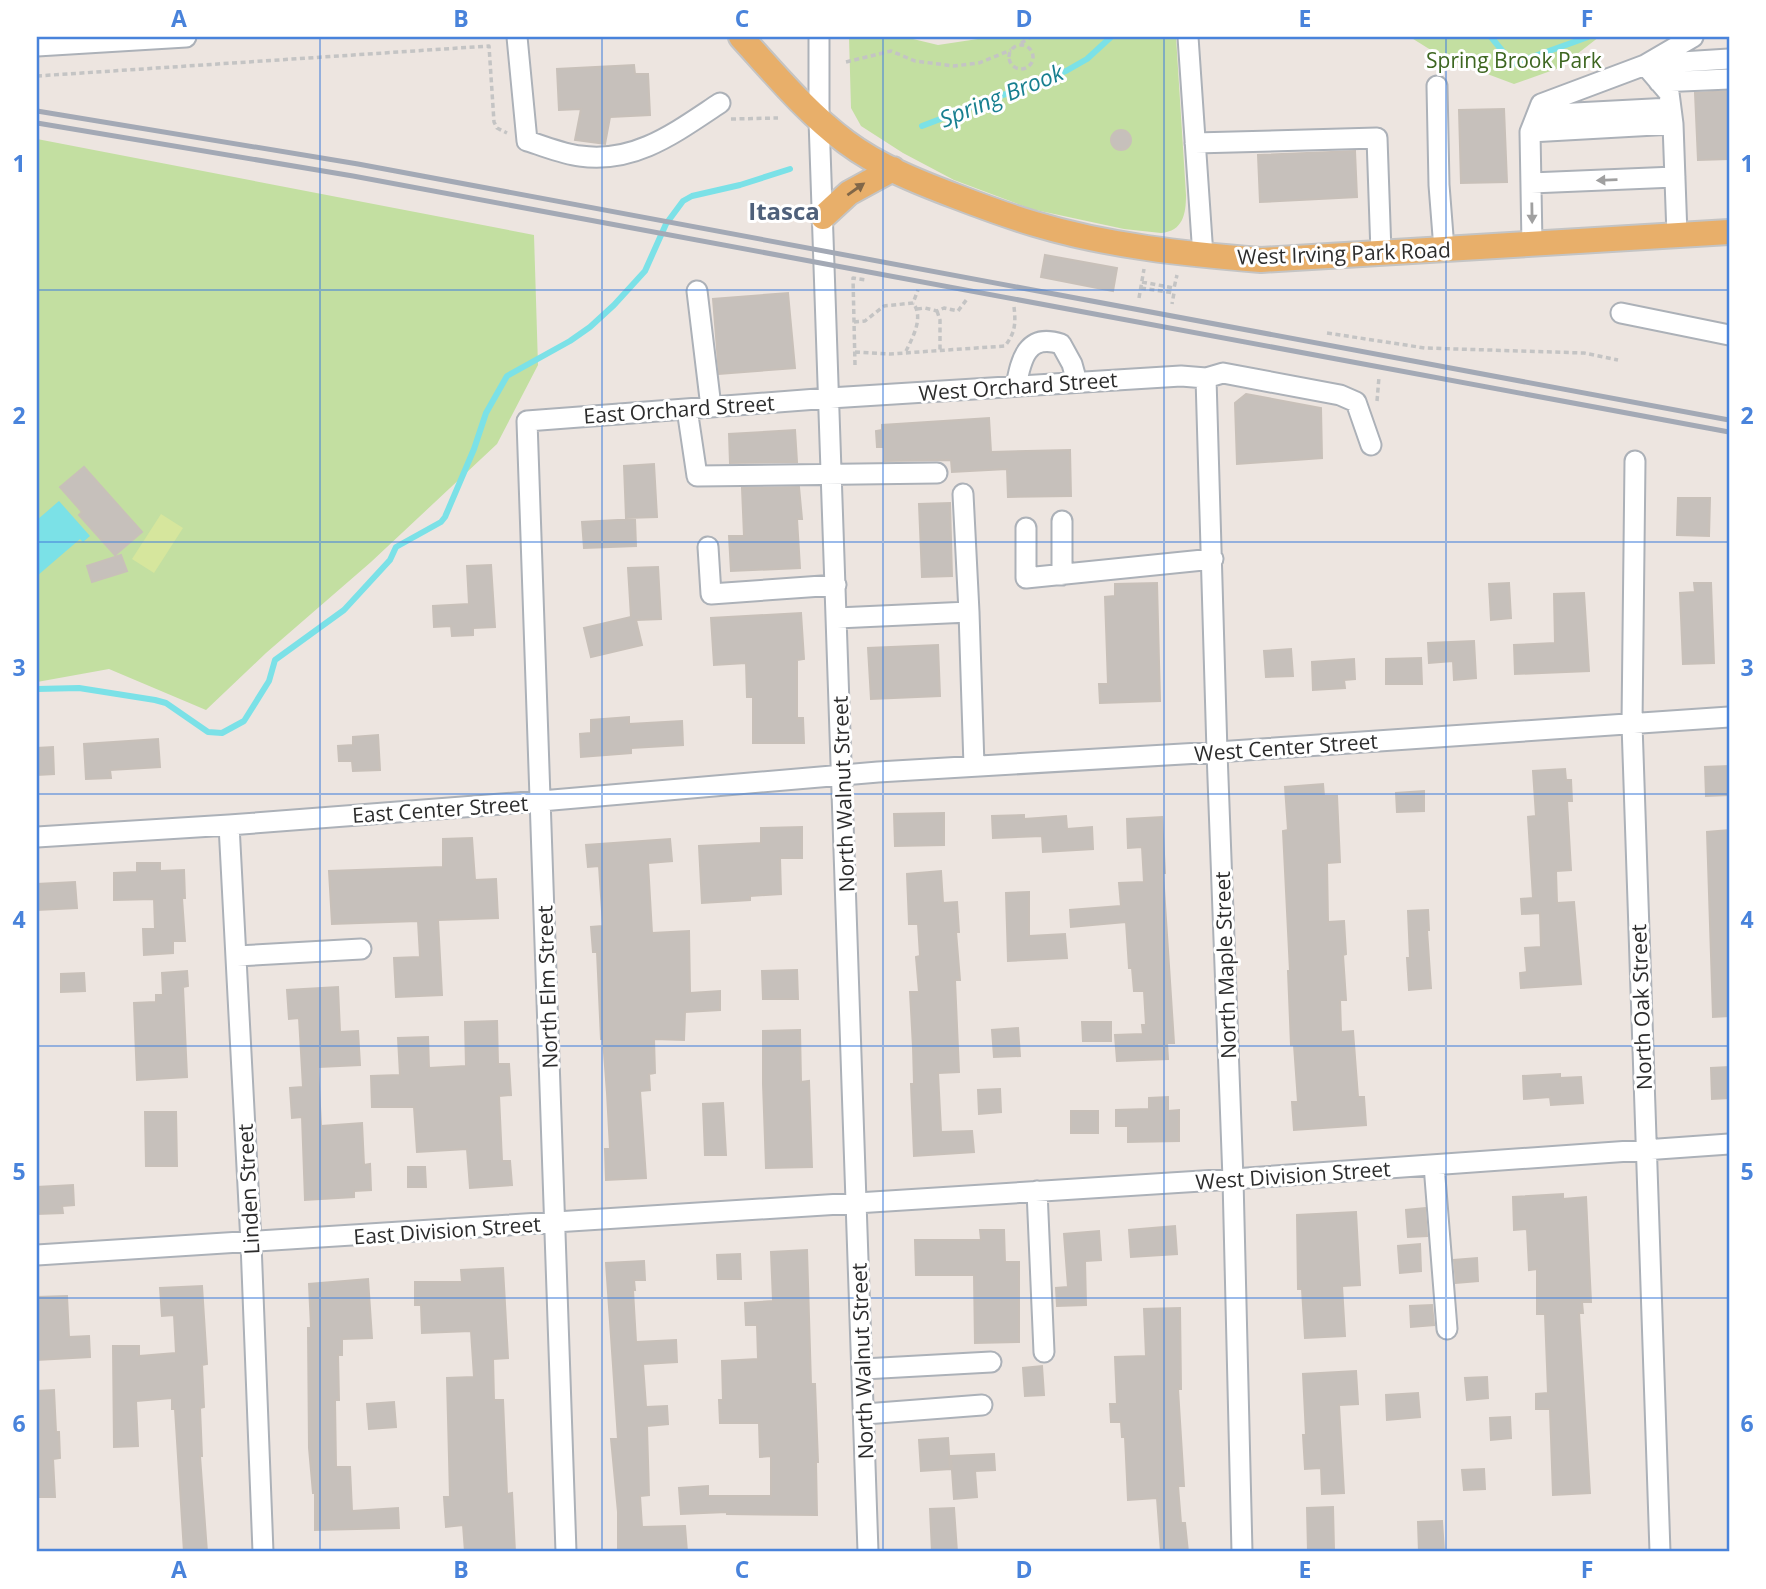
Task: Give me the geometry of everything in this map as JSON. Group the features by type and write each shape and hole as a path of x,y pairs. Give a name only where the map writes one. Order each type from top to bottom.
{"main road":[{"name":"West Irving Park Road","path":"741,37 819,120 847,143 893,169 922,183 1036,225 1124,244 1203,256 1261,260 1729,232"},
{"path":"823,217 849,192 893,169"}],"street":[{"path":"37,46 109,39 186,37"},
{"path":"517,37 527,141 580,156 620,157 659,143 723,111"},
{"name":"North Walnut Street","path":"819,37 819,120 868,1552"},
{"path":"1188,37 1203,256"},
{"path":"1677,235 1675,177 1662,86 1693,37"},
{"path":"1662,86 1729,50"},
{"path":"1539,120 1580,101 1662,86 1729,59"},
{"path":"1539,120 1729,69"},
{"path":"1532,244 1531,183 1541,104 1729,79"},
{"path":"1437,86 1438,185 1444,249"},
{"path":"1195,143 1377,138 1381,253"},
{"path":"1531,183 1675,177"},
{"path":"697,291 711,407"},
{"path":"1621,313 1729,335"},
{"path":"1016,386 1022,359 1033,345 1043,340 1060,344 1072,364 1077,382"},
{"name":"West Orchard Street","path":"830,398 1181,376 1206,378 1223,373 1340,396 1356,402 1371,445"},
{"name":"North Maple Street","path":"1206,378 1233,1179 1242,1552"},
{"name":"East Orchard Street","path":"527,421 830,398"},
{"path":"687,409 697,476 937,473"},
{"name":"North Elm Street","path":"527,421 566,1552"},
{"name":"North Oak Street","path":"1635,461 1632,724 1660,1552"},
{"path":"963,494 970,612 974,766"},
{"path":"1062,521 1062,575"},
{"path":"1026,528 1026,578 1213,559"},
{"path":"708,547 711,594 836,585"},
{"path":"837,618 970,612"},
{"name":"West Center Street","path":"843,775 1729,717"},
{"name":"East Center Street","path":"37,837 541,801 843,775"},
{"name":"Linden Street","path":"229,825 251,1243 263,1552"},
{"path":"237,956 361,949"},
{"name":"West Division Street","path":"857,1202 1233,1179 1729,1143"},
{"path":"1434,1165 1447,1329"},
{"path":"1037,1191 1044,1352"},
{"name":"East Division Street","path":"37,1255 857,1202"},
{"path":"863,1369 991,1362"},
{"path":"865,1414 982,1405"}],"path":[{"path":"846,62 891,51 915,61 954,66 979,63 1011,50 1031,37"},
{"path":"1011,50 1009,58 1013,65 1020,69 1028,67 1033,61 1033,53 1026,45 1018,45"},
{"path":"37,76 489,46 494,122 502,131 509,133"},
{"path":"723,111 778,118"},
{"path":"1139,298 1144,269"},
{"path":"1142,282 1174,288 1177,275"},
{"path":"855,365 853,278 866,280"},
{"path":"1141,288 1174,293 1172,304"},
{"path":"912,303 918,290"},
{"path":"917,309 925,308 937,312 944,308 958,311 967,299"},
{"path":"854,322 864,321 884,306 912,303"},
{"path":"906,351 918,318 917,309 912,303"},
{"path":"855,352 890,354 1005,346 1013,336 1015,328 1014,307"},
{"path":"937,312 940,320 940,351"},
{"path":"1327,333 1425,348 1584,353 1618,360"}],"green space":[{"path":"849,37 913,39 938,45 991,37 1176,37 1186,195 1182,220 1174,229 1161,233 1124,229 1031,209 954,180 903,153 861,126 851,108"},
{"name":"Spring Brook Park","path":"1410,37 1599,37 1559,68 1514,84 1442,57"},
{"path":"37,139 534,235 538,365 497,444 206,710 109,669 37,682"},
{"path":"161,514 183,528 154,573 132,559"}],"water":[{"path":"59,501 90,536 83,542 80,539 37,576 37,520"}],"building":[{"path":"634,65 635,74 648,74 650,115 610,117 605,144 575,140 581,109 559,110 557,69"},
{"path":"1729,91 1729,159 1698,160 1695,93"},
{"path":"1504,109 1507,182 1461,183 1459,110"},
{"path":"1121,130 1128,133 1131,140 1128,147 1121,150 1114,147 1111,140 1114,133"},
{"path":"1355,151 1357,197 1260,202 1258,155"},
{"path":"1045,255 1117,268 1113,291 1041,277"},
{"path":"788,293 795,368 719,374 713,299"},
{"path":"1246,394 1321,408 1322,458 1237,464 1235,403"},
{"path":"989,418 991,452 1070,450 1071,496 1008,497 1007,469 952,472 951,460 884,461 884,447 877,447 876,431 882,430 882,425"},
{"path":"795,430 797,462 730,463 729,434"},
{"path":"654,464 657,517 626,518 624,466"},
{"path":"84,467 142,532 115,555 79,515 82,512 60,487"},
{"path":"799,487 802,519 797,519 800,568 731,571 729,536 744,536 742,488"},
{"path":"1678,498 1710,498 1709,536 1677,535"},
{"path":"950,503 952,576 922,577 919,504"},
{"path":"635,519 636,546 584,548 582,522"},
{"path":"121,555 127,571 92,582 87,566"},
{"path":"491,565 495,627 473,628 473,635 452,636 451,626 434,627 433,606 469,604 467,566"},
{"path":"658,567 661,619 636,620 642,645 591,657 584,628 631,617 628,568"},
{"path":"1157,583 1160,701 1100,703 1099,684 1108,684 1105,597 1115,596 1115,584"},
{"path":"1509,583 1511,618 1491,620 1489,584"},
{"path":"1694,583 1711,583 1714,663 1683,664 1680,593 1695,592"},
{"path":"1584,593 1589,671 1515,674 1514,645 1555,643 1554,594"},
{"path":"801,613 804,659 797,660 797,718 803,718 804,743 753,743 753,697 747,697 746,663 714,665 711,618"},
{"path":"1474,641 1476,678 1454,680 1453,661 1429,663 1428,643"},
{"path":"938,645 940,696 871,699 868,648"},
{"path":"1291,649 1293,676 1266,677 1264,651"},
{"path":"1421,658 1422,684 1386,684 1386,659"},
{"path":"1354,659 1355,679 1344,680 1345,688 1313,690 1312,662"},
{"path":"629,717 629,724 682,721 683,745 631,748 631,753 581,757 580,734 591,733 591,720"},
{"path":"378,735 380,770 353,771 352,761 339,761 338,746 353,745 353,737"},
{"path":"158,739 160,767 110,770 111,778 86,779 84,744"},
{"path":"53,747 54,774 37,775 37,748"},
{"path":"1729,766 1729,795 1706,796 1705,767"},
{"path":"1565,769 1566,780 1571,780 1572,801 1567,801 1571,870 1556,871 1557,903 1574,902 1581,984 1521,988 1520,973 1527,972 1525,948 1541,947 1540,913 1522,914 1521,899 1533,898 1528,817 1536,816 1533,771"},
{"path":"1323,784 1324,796 1337,796 1340,862 1327,863 1328,922 1344,921 1346,1000 1340,1000 1341,1032 1353,1031 1358,1097 1364,1097 1366,1125 1294,1130 1292,1102 1298,1102 1294,1045 1291,1045 1283,831 1288,830 1285,787"},
{"path":"1424,791 1424,811 1397,812 1396,793"},
{"path":"944,813 944,845 895,846 894,814"},
{"path":"1024,815 1024,819 1066,816 1067,829 1092,827 1093,849 1043,852 1042,836 993,838 992,816"},
{"path":"1162,817 1174,1043 1167,1043 1168,1059 1117,1061 1115,1035 1143,1034 1142,1025 1146,1025 1144,991 1134,991 1132,968 1129,968 1126,922 1071,927 1070,910 1121,906 1119,883 1144,882 1142,847 1128,848 1127,819"},
{"path":"802,827 802,858 780,858 781,894 750,896 750,900 702,903 699,846 761,843 761,828"},
{"path":"1729,830 1729,1016 1713,1017 1707,832"},
{"path":"472,838 475,880 496,879 498,918 438,920 442,995 396,997 394,958 420,957 418,921 332,924 329,871 443,867 443,839"},
{"path":"670,839 672,861 648,863 652,933 689,931 690,993 720,991 720,1010 685,1012 684,1040 654,1039 655,1073 649,1074 650,1090 640,1091 646,1178 606,1180 605,1149 610,1149 607,1093 601,1039 597,952 593,952 591,927 603,926 599,866 588,867 586,845"},
{"path":"137,863 160,863 160,871 184,870 185,898 182,898 185,941 173,941 173,953 144,955 143,929 155,929 154,899 114,900 114,873 137,872"},
{"path":"941,871 943,903 957,902 959,932 956,932 960,980 955,980 959,1072 938,1073 941,1132 972,1131 974,1152 914,1156 910,992 919,992 916,957 920,956 918,924 909,924 907,874"},
{"path":"75,882 77,908 37,910 37,884"},
{"path":"1029,892 1029,936 1065,934 1067,958 1008,961 1006,893"},
{"path":"1428,910 1431,988 1409,990 1408,911"},
{"path":"797,970 798,999 763,999 762,971"},
{"path":"187,971 188,986 183,987 187,1077 137,1080 134,1003 156,1002 156,995 163,995 162,973"},
{"path":"84,973 85,991 61,992 61,974"},
{"path":"338,987 340,1032 358,1031 360,1065 318,1067 321,1126 362,1123 364,1165 370,1164 371,1190 354,1191 354,1197 305,1200 302,1117 292,1118 290,1088 303,1087 299,1018 289,1019 287,990"},
{"path":"497,1021 498,1064 509,1064 511,1095 499,1096 502,1161 510,1161 512,1185 470,1188 467,1149 417,1152 414,1107 372,1107 371,1076 400,1075 398,1038 428,1037 429,1068 466,1066 465,1022"},
{"path":"1082,1022 1111,1022 1111,1041 1083,1041"},
{"path":"1018,1028 1020,1056 994,1057 992,1030"},
{"path":"800,1030 801,1082 809,1081 812,1167 766,1168 763,1031"},
{"path":"1729,1067 1729,1098 1712,1099 1711,1068"},
{"path":"1560,1074 1560,1078 1581,1077 1583,1103 1551,1105 1550,1097 1524,1099 1523,1076"},
{"path":"1000,1089 1001,1112 979,1114 978,1090"},
{"path":"1168,1097 1168,1111 1179,1110 1179,1141 1128,1142 1128,1126 1116,1126 1116,1110 1149,1109 1149,1098"},
{"path":"723,1103 726,1155 705,1155 703,1104"},
{"path":"1071,1111 1098,1111 1098,1133 1071,1133"},
{"path":"145,1112 176,1112 177,1166 146,1166"},
{"path":"408,1167 425,1167 426,1187 408,1187"},
{"path":"73,1185 74,1205 62,1206 63,1213 37,1214 37,1187"},
{"path":"1563,1194 1563,1199 1586,1197 1591,1302 1582,1302 1583,1313 1579,1313 1590,1493 1553,1495 1550,1409 1536,1409 1536,1394 1548,1393 1545,1314 1537,1314 1537,1269 1529,1270 1527,1229 1514,1230 1513,1197"},
{"path":"1425,1208 1427,1236 1408,1237 1406,1210"},
{"path":"1356,1212 1360,1285 1342,1286 1345,1336 1305,1338 1302,1289 1298,1289 1297,1215"},
{"path":"1175,1226 1177,1254 1131,1257 1129,1230"},
{"path":"980,1230 1004,1230 1005,1262 1019,1262 1019,1342 975,1343 974,1275 916,1275 915,1240 981,1240"},
{"path":"1099,1231 1101,1260 1085,1261 1086,1305 1057,1306 1056,1288 1068,1287 1064,1234"},
{"path":"1420,1244 1421,1271 1400,1273 1398,1246"},
{"path":"807,1250 811,1384 815,1384 818,1462 817,1515 727,1512 681,1514 679,1488 708,1486 708,1496 771,1496 771,1456 760,1457 759,1423 720,1423 719,1400 723,1400 722,1361 758,1359 757,1325 746,1325 745,1303 773,1301 771,1252"},
{"path":"740,1254 741,1279 718,1279 717,1255"},
{"path":"1477,1258 1478,1281 1456,1283 1454,1260"},
{"path":"644,1261 645,1280 634,1280 633,1290 636,1342 676,1340 677,1362 643,1364 646,1407 667,1406 668,1424 647,1426 649,1495 640,1496 642,1527 685,1526 687,1552 618,1552 618,1512 611,1439 618,1439 606,1263"},
{"path":"503,1268 508,1358 493,1359 494,1400 503,1400 507,1494 512,1493 515,1552 465,1552 463,1525 446,1527 444,1497 450,1497 447,1378 474,1377 471,1331 422,1333 421,1305 415,1305 415,1282 462,1282 461,1270"},
{"path":"368,1279 372,1338 342,1339 342,1355 338,1355 339,1400 335,1400 336,1467 350,1467 352,1511 398,1508 399,1528 315,1530 315,1493 309,1448 309,1284"},
{"path":"202,1286 207,1364 202,1365 204,1407 200,1408 200,1456 207,1552 184,1552 175,1409 172,1409 172,1398 136,1401 138,1446 114,1447 113,1346 139,1346 139,1356 176,1353 174,1315 162,1316 160,1288"},
{"path":"67,1296 69,1337 89,1336 90,1357 37,1360 37,1297"},
{"path":"1432,1305 1434,1325 1411,1327 1410,1306"},
{"path":"1180,1308 1181,1389 1178,1389 1184,1486 1178,1486 1181,1523 1185,1523 1188,1552 1161,1552 1157,1498 1128,1500 1125,1437 1122,1437 1121,1422 1111,1422 1110,1404 1117,1404 1115,1357 1146,1356 1144,1309"},
{"path":"1042,1366 1044,1395 1025,1396 1023,1368"},
{"path":"1356,1371 1358,1404 1339,1405 1344,1493 1322,1494 1321,1468 1305,1469 1303,1374"},
{"path":"1487,1377 1488,1398 1467,1400 1465,1378"},
{"path":"54,1390 60,1458 53,1459 55,1497 37,1497 37,1391"},
{"path":"1418,1393 1420,1417 1387,1420 1386,1395"},
{"path":"394,1402 396,1427 369,1429 367,1404"},
{"path":"1510,1417 1511,1438 1491,1440 1490,1418"},
{"path":"948,1438 950,1469 921,1471 919,1440"},
{"path":"994,1454 995,1470 975,1471 977,1497 954,1499 951,1456"},
{"path":"1484,1469 1485,1489 1464,1490 1462,1470"},
{"path":"1333,1507 1334,1550 1308,1551 1307,1508"},
{"path":"954,1508 957,1552 932,1552 930,1509"},
{"path":"1442,1521 1444,1551 1419,1552 1418,1522"}],"waterway":[{"name":"Spring Brook","path":"922,126 1066,71 1087,59 1111,37"},
{"name":"Spring Brook","path":"1491,37 1513,64 1588,37"},
{"name":"Spring Brook","path":"37,689 79,688 155,700 166,703 208,732 222,733 244,721 269,681 275,660 344,610 390,560 396,547 441,522 445,517 486,413 507,376 570,341 614,305 645,271 666,224 683,201 692,196 740,185 790,169"}],"railway":[{"path":"37,111 358,164 1729,420"},
{"path":"37,123 353,176 1729,432"}],"district":[{"name":"Itasca","path":"784,210"}]}
